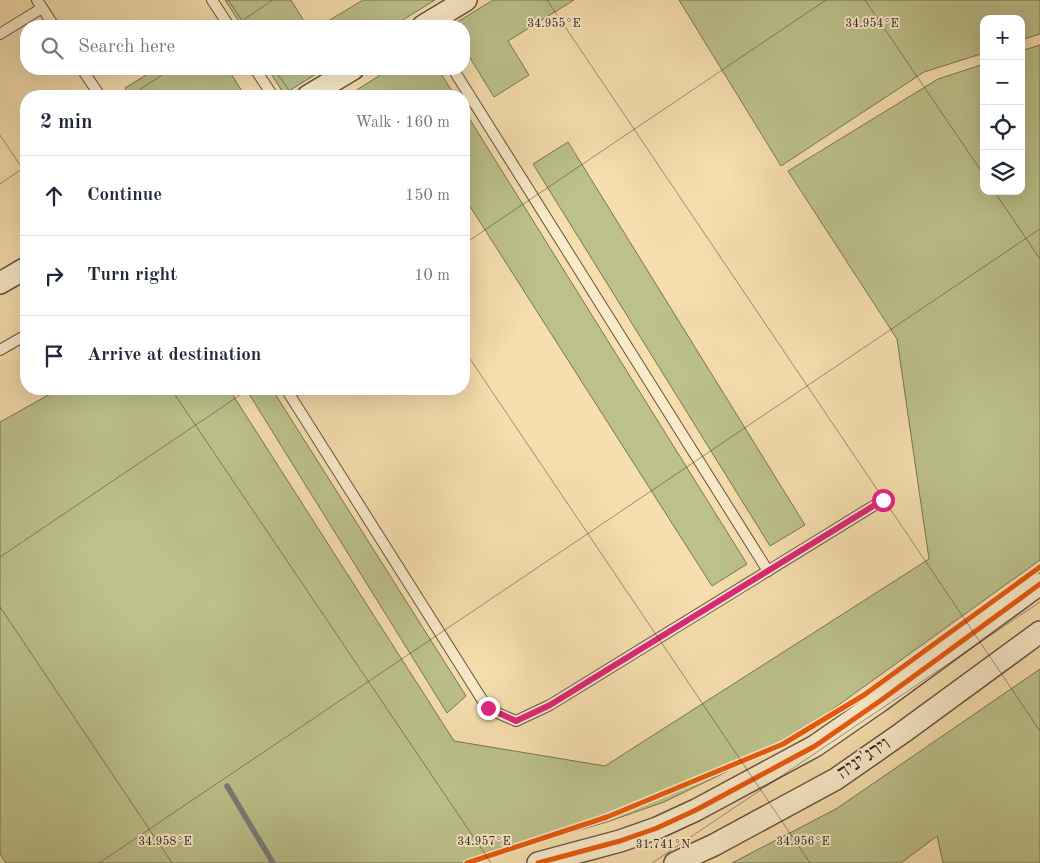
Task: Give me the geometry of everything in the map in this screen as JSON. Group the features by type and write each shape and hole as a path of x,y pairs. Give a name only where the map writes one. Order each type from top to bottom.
{"street":[{"path":"434,20 466,0"},
{"path":"318,90 343,75"},
{"path":"0,283 20,271"},
{"name":"וירג'יניה","path":"538,863 620,841 658,828 696,810 815,746 1040,584"},
{"name":"וירג'יניה","path":"675,863 714,845 836,779 1040,632"}],"lane":[{"path":"212,0 224,20"},
{"path":"0,34 40,4 50,20"},
{"path":"86,75 96,90"},
{"path":"259,75 269,90"},
{"path":"457,75 466,90"},
{"path":"470,96 768,571"},
{"path":"0,350 20,338"},
{"path":"290,395 488,708 516,721 550,705 883,500"}],"green space":[{"path":"225,0 291,0 303,20 238,20"},
{"path":"363,0 435,0 403,20 330,20"},
{"path":"493,0 574,0 508,41 529,75 494,97 470,58 470,20 461,20"},
{"path":"679,0 1040,0 1040,34 1025,39 1025,15 980,15 980,54 924,72 781,166"},
{"path":"1040,45 1040,560 812,724 724,773 664,802 607,822 464,863 6,863 0,854 0,422 48,395 233,395 454,741 605,766 929,559 897,339 788,171 938,79 980,65 980,195 1025,195 1025,50"},
{"path":"146,75 232,75 241,90 126,90 125,88"},
{"path":"272,75 314,75 290,90 281,90"},
{"path":"380,75 442,75 451,90 357,90"},
{"path":"470,120 747,564 712,586 470,206"},
{"path":"568,142 805,525 770,546 533,164"},
{"path":"250,395 276,395 466,696 447,713"},
{"path":"1040,669 1040,863 943,863 937,836 901,863 732,863 836,809"}],"waterway":[{"path":"227,786 273,863"}],"cycle path":[{"path":"467,863 607,817 783,744 864,695 1040,567"},
{"path":"538,863 620,841 657,828 696,810 815,746 1040,584"}],"route":[{"path":"488,708 516,721 550,705 883,500"}]}
